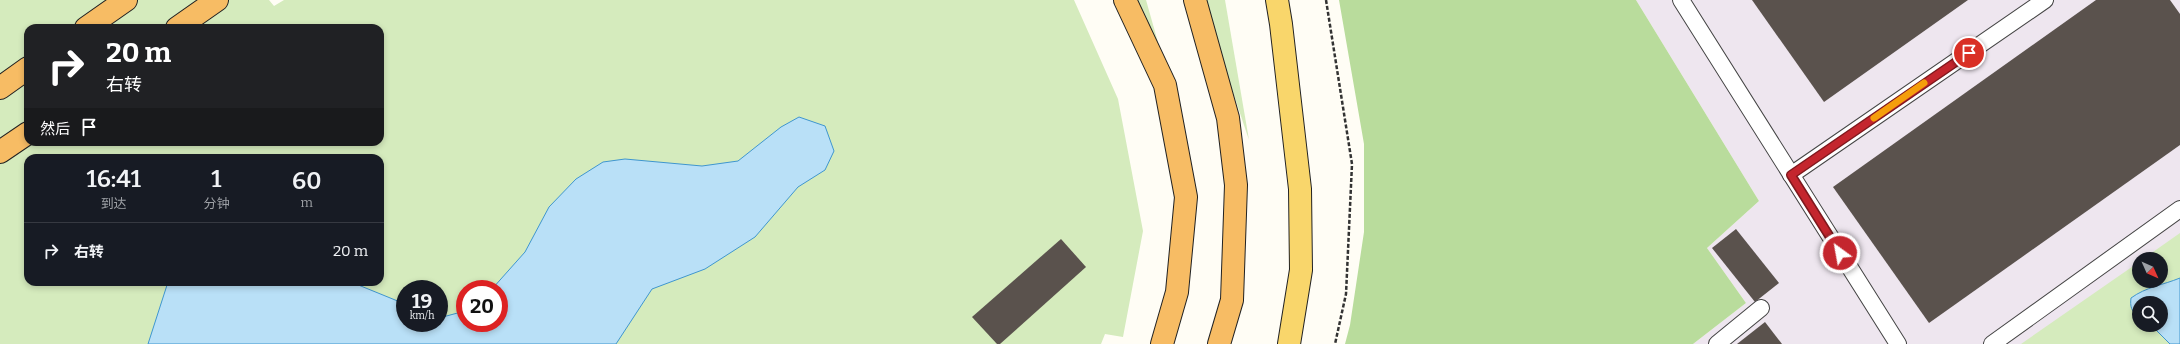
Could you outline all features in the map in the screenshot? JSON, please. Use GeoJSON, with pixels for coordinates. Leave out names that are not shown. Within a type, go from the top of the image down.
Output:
{"type":"FeatureCollection","features":[{"type":"Feature","properties":{"kind":"highway"},"geometry":{"type":"LineString","coordinates":[[92,24],[126,0]]}},
{"type":"Feature","properties":{"kind":"highway"},"geometry":{"type":"LineString","coordinates":[[183,24],[217,0]]}},
{"type":"Feature","properties":{"kind":"highway"},"geometry":{"type":"LineString","coordinates":[[1125,0],[1165,85],[1186,197],[1177,292],[1162,344]]}},
{"type":"Feature","properties":{"kind":"highway"},"geometry":{"type":"LineString","coordinates":[[1195,0],[1228,118],[1236,185],[1232,300],[1219,344]]}},
{"type":"Feature","properties":{"kind":"highway"},"geometry":{"type":"LineString","coordinates":[[0,88],[24,71]]}},
{"type":"Feature","properties":{"kind":"highway"},"geometry":{"type":"LineString","coordinates":[[0,152],[24,136]]}},
{"type":"Feature","properties":{"kind":"main road"},"geometry":{"type":"LineString","coordinates":[[1277,0],[1282,24],[1300,188],[1301,270],[1289,344]]}},
{"type":"Feature","properties":{"kind":"lane"},"geometry":{"type":"LineString","coordinates":[[1681,0],[1898,344]]}},
{"type":"Feature","properties":{"kind":"lane"},"geometry":{"type":"LineString","coordinates":[[1791,175],[2045,0]]}},
{"type":"Feature","properties":{"kind":"lane"},"geometry":{"type":"LineString","coordinates":[[1992,344],[2180,209]]}},
{"type":"Feature","properties":{"kind":"lane"},"geometry":{"type":"LineString","coordinates":[[1716,344],[1761,308]]}},
{"type":"Feature","properties":{"kind":"path"},"geometry":{"type":"LineString","coordinates":[[1326,0],[1352,164],[1346,294],[1335,344]]}},
{"type":"Feature","properties":{"kind":"shaded area"},"geometry":{"type":"Polygon","coordinates":[[[1636,0],[2180,0],[2180,344],[1693,344],[1746,303],[1707,248],[1759,201],[1636,0]]]}},
{"type":"Feature","properties":{"kind":"green space"},"geometry":{"type":"Polygon","coordinates":[[[0,0],[269,0],[274,6],[284,0],[1074,0],[1118,99],[1143,231],[1123,337],[1105,334],[1101,344],[0,344],[0,0]]]}},
{"type":"Feature","properties":{"kind":"green space"},"geometry":{"type":"Polygon","coordinates":[[[1123,0],[1146,0],[1165,67],[1123,0]]]}},
{"type":"Feature","properties":{"kind":"green space"},"geometry":{"type":"Polygon","coordinates":[[[1202,0],[1225,0],[1249,140],[1202,0]]]}},
{"type":"Feature","properties":{"kind":"green space"},"geometry":{"type":"Polygon","coordinates":[[[1339,0],[1636,0],[1759,201],[1707,248],[1746,303],[1693,344],[1345,344],[1350,325],[1364,232],[1364,144],[1339,0]]]}},
{"type":"Feature","properties":{"kind":"green space"},"geometry":{"type":"Polygon","coordinates":[[[2180,233],[2180,344],[2021,344],[2132,267],[2132,288],[2168,288],[2168,252],[2153,252],[2180,233]]]}},
{"type":"Feature","properties":{"kind":"water"},"geometry":{"type":"Polygon","coordinates":[[[799,117],[825,126],[834,151],[825,170],[798,187],[755,237],[705,269],[652,289],[616,344],[148,344],[167,286],[361,286],[396,300],[396,332],[448,332],[448,316],[456,313],[456,332],[508,332],[508,280],[500,280],[525,252],[549,207],[576,179],[603,162],[625,159],[702,166],[738,161],[781,127],[799,117]]]}},
{"type":"Feature","properties":{"kind":"water"},"geometry":{"type":"Polygon","coordinates":[[[2180,278],[2180,344],[2170,344],[2158,332],[2168,332],[2168,296],[2134,296],[2152,288],[2168,288],[2168,282],[2180,278]]]}},
{"type":"Feature","properties":{"kind":"building"},"geometry":{"type":"Polygon","coordinates":[[[1752,0],[1968,0],[1824,102],[1752,0]]]}},
{"type":"Feature","properties":{"kind":"building"},"geometry":{"type":"Polygon","coordinates":[[[2096,0],[2170,0],[2180,14],[2180,145],[1929,323],[1833,187],[2096,0]]]}},
{"type":"Feature","properties":{"kind":"building"},"geometry":{"type":"Polygon","coordinates":[[[1736,229],[1779,283],[1755,302],[1712,248],[1736,229]]]}},
{"type":"Feature","properties":{"kind":"building"},"geometry":{"type":"Polygon","coordinates":[[[1061,239],[1086,267],[1000,344],[997,344],[972,317],[1061,239]]]}},
{"type":"Feature","properties":{"kind":"building"},"geometry":{"type":"Polygon","coordinates":[[[1765,322],[1782,344],[1737,344],[1765,322]]]}},
{"type":"Feature","properties":{"kind":"slow traffic"},"geometry":{"type":"LineString","coordinates":[[1874,118],[1924,83]]}},
{"type":"Feature","properties":{"kind":"route"},"geometry":{"type":"LineString","coordinates":[[1840,253],[1791,175],[1969,53]]}}]}
